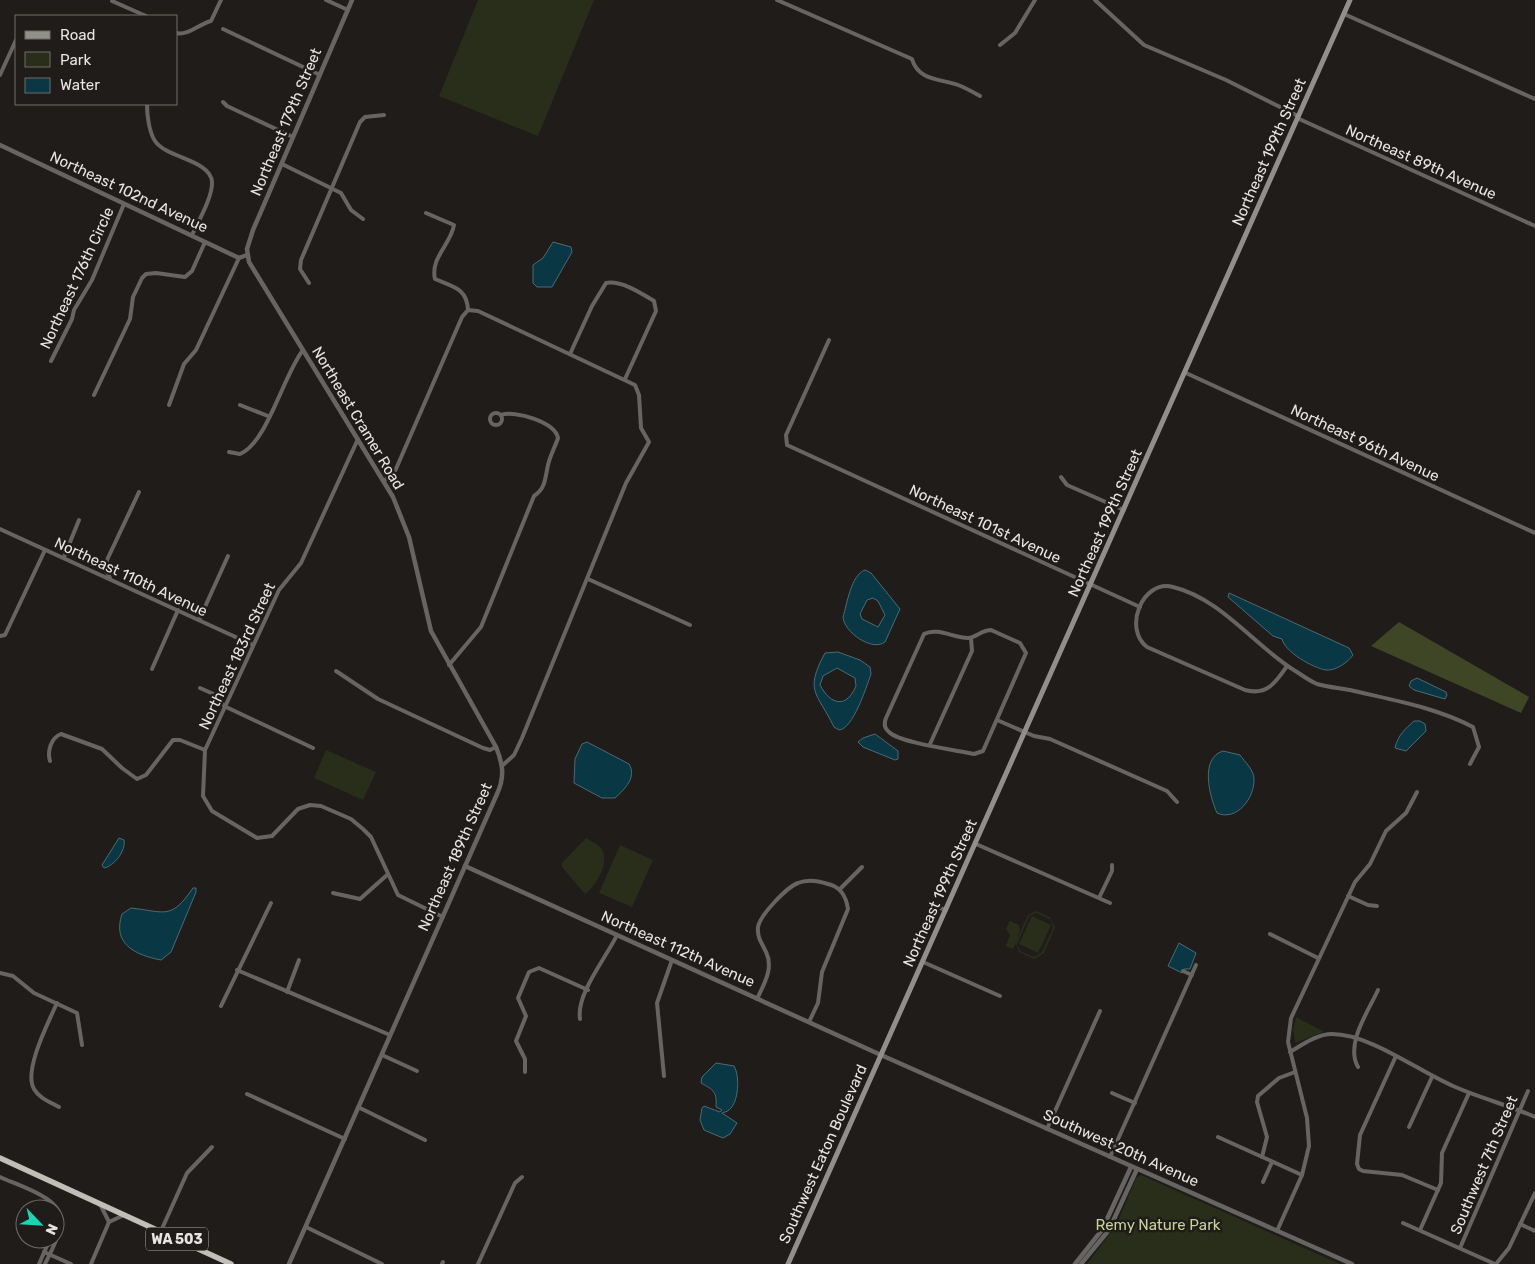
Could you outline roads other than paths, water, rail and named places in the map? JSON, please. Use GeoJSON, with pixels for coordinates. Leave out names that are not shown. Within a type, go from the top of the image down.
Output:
{"type":"FeatureCollection","features":[{"type":"Feature","properties":{"kind":"highway","name":"WA 503"},"geometry":{"type":"LineString","coordinates":[[0,1158],[231,1264]]}},
{"type":"Feature","properties":{"kind":"main road","name":"Northeast 199th Street"},"geometry":{"type":"LineString","coordinates":[[881,1055],[1186,373],[1350,0]]}},
{"type":"Feature","properties":{"kind":"main road","name":"Southwest Eaton Boulevard"},"geometry":{"type":"LineString","coordinates":[[788,1264],[881,1055]]}},
{"type":"Feature","properties":{"kind":"street"},"geometry":{"type":"LineString","coordinates":[[178,33],[188,32],[202,23],[211,21],[221,0]]}},
{"type":"Feature","properties":{"kind":"street"},"geometry":{"type":"LineString","coordinates":[[326,0],[348,10]]}},
{"type":"Feature","properties":{"kind":"street","name":"Northeast 179th Street"},"geometry":{"type":"LineString","coordinates":[[247,255],[253,230],[352,0]]}},
{"type":"Feature","properties":{"kind":"street"},"geometry":{"type":"LineString","coordinates":[[777,0],[912,60],[915,66],[925,75],[958,85],[980,96]]}},
{"type":"Feature","properties":{"kind":"street"},"geometry":{"type":"LineString","coordinates":[[1000,45],[1015,33],[1035,0]]}},
{"type":"Feature","properties":{"kind":"street","name":"Northeast 89th Avenue"},"geometry":{"type":"LineString","coordinates":[[1095,0],[1144,45],[1226,80],[1298,117],[1535,226]]}},
{"type":"Feature","properties":{"kind":"street"},"geometry":{"type":"LineString","coordinates":[[112,2],[144,15]]}},
{"type":"Feature","properties":{"kind":"street"},"geometry":{"type":"LineString","coordinates":[[1344,14],[1535,99]]}},
{"type":"Feature","properties":{"kind":"street"},"geometry":{"type":"LineString","coordinates":[[223,29],[320,75]]}},
{"type":"Feature","properties":{"kind":"street"},"geometry":{"type":"LineString","coordinates":[[0,75],[15,42]]}},
{"type":"Feature","properties":{"kind":"street"},"geometry":{"type":"LineString","coordinates":[[223,102],[227,106],[293,137]]}},
{"type":"Feature","properties":{"kind":"street"},"geometry":{"type":"LineString","coordinates":[[147,105],[151,134],[158,146],[206,169],[212,180],[211,189],[192,236]]}},
{"type":"Feature","properties":{"kind":"street"},"geometry":{"type":"LineString","coordinates":[[309,283],[302,272],[300,264],[362,119],[366,116],[384,115]]}},
{"type":"Feature","properties":{"kind":"street","name":"Northeast 102nd Avenue"},"geometry":{"type":"LineString","coordinates":[[0,145],[239,258]]}},
{"type":"Feature","properties":{"kind":"street"},"geometry":{"type":"LineString","coordinates":[[282,164],[341,193],[351,210],[363,219]]}},
{"type":"Feature","properties":{"kind":"street","name":"Northeast 176th Circle"},"geometry":{"type":"LineString","coordinates":[[51,361],[72,319],[74,310],[92,280],[124,204]]}},
{"type":"Feature","properties":{"kind":"street"},"geometry":{"type":"LineString","coordinates":[[384,481],[395,471],[462,317],[468,310],[467,302],[462,292],[435,279],[434,274],[444,247],[450,241],[454,225],[426,213]]}},
{"type":"Feature","properties":{"kind":"street"},"geometry":{"type":"LineString","coordinates":[[94,395],[130,319],[133,297],[142,278],[146,274],[156,273],[185,277],[192,271],[205,242]]}},
{"type":"Feature","properties":{"kind":"street"},"geometry":{"type":"LineString","coordinates":[[170,405],[184,364],[196,350],[239,258],[247,255]]}},
{"type":"Feature","properties":{"kind":"street","name":"Northeast Cramer Road"},"geometry":{"type":"LineString","coordinates":[[247,255],[251,268],[384,481],[409,537],[431,631],[496,747],[503,765]]}},
{"type":"Feature","properties":{"kind":"street"},"geometry":{"type":"LineString","coordinates":[[468,310],[478,312],[570,354],[627,380],[656,311],[654,301],[645,295],[611,282],[606,283],[598,292],[570,354]]}},
{"type":"Feature","properties":{"kind":"street","name":"Northeast 101st Avenue"},"geometry":{"type":"LineString","coordinates":[[829,340],[786,435],[787,445],[1140,607]]}},
{"type":"Feature","properties":{"kind":"street"},"geometry":{"type":"LineString","coordinates":[[229,452],[240,454],[251,448],[261,435],[268,416],[302,350]]}},
{"type":"Feature","properties":{"kind":"street","name":"Northeast 96th Avenue"},"geometry":{"type":"LineString","coordinates":[[1186,373],[1535,533]]}},
{"type":"Feature","properties":{"kind":"street","name":"Northeast 189th Street"},"geometry":{"type":"LineString","coordinates":[[289,1264],[500,787],[503,765],[514,755],[522,738],[626,483],[648,444],[648,439],[640,422],[640,395],[635,385],[627,380]]}},
{"type":"Feature","properties":{"kind":"street"},"geometry":{"type":"LineString","coordinates":[[240,405],[268,416]]}},
{"type":"Feature","properties":{"kind":"street"},"geometry":{"type":"LineString","coordinates":[[449,665],[481,627],[534,496],[538,493],[548,476],[548,462],[558,438],[553,429],[533,418],[518,414],[501,415]]}},
{"type":"Feature","properties":{"kind":"street","name":"Northeast 183rd Street"},"geometry":{"type":"LineString","coordinates":[[205,750],[279,590],[301,563],[358,439]]}},
{"type":"Feature","properties":{"kind":"street"},"geometry":{"type":"LineString","coordinates":[[1060,477],[1067,484],[1124,510]]}},
{"type":"Feature","properties":{"kind":"street"},"geometry":{"type":"LineString","coordinates":[[110,578],[106,571],[107,560],[139,492]]}},
{"type":"Feature","properties":{"kind":"street"},"geometry":{"type":"LineString","coordinates":[[64,557],[79,520]]}},
{"type":"Feature","properties":{"kind":"street","name":"Northeast 110th Avenue"},"geometry":{"type":"LineString","coordinates":[[0,529],[253,645]]}},
{"type":"Feature","properties":{"kind":"street"},"geometry":{"type":"LineString","coordinates":[[0,636],[5,635],[46,550]]}},
{"type":"Feature","properties":{"kind":"street"},"geometry":{"type":"LineString","coordinates":[[199,620],[228,556]]}},
{"type":"Feature","properties":{"kind":"street"},"geometry":{"type":"LineString","coordinates":[[588,579],[690,625]]}},
{"type":"Feature","properties":{"kind":"street"},"geometry":{"type":"LineString","coordinates":[[1287,666],[1269,688],[1258,692],[1245,690],[1143,644],[1137,635],[1135,626],[1140,607],[1145,598],[1156,588],[1167,586],[1186,592],[1208,604],[1287,666],[1316,684],[1450,715],[1473,727],[1479,747],[1470,764]]}},
{"type":"Feature","properties":{"kind":"street"},"geometry":{"type":"LineString","coordinates":[[152,669],[178,610]]}},
{"type":"Feature","properties":{"kind":"street"},"geometry":{"type":"LineString","coordinates":[[991,630],[1020,643],[1026,652],[981,752],[974,754],[894,736],[886,728],[886,718],[924,634],[934,631],[971,638],[983,631],[991,630]]}},
{"type":"Feature","properties":{"kind":"street"},"geometry":{"type":"LineString","coordinates":[[930,744],[972,651],[971,638]]}},
{"type":"Feature","properties":{"kind":"street"},"geometry":{"type":"LineString","coordinates":[[336,671],[378,699],[483,748],[490,750],[496,747]]}},
{"type":"Feature","properties":{"kind":"street"},"geometry":{"type":"LineString","coordinates":[[200,688],[218,696],[224,706],[313,748]]}},
{"type":"Feature","properties":{"kind":"street"},"geometry":{"type":"LineString","coordinates":[[997,720],[1025,732],[1050,739],[1167,791],[1177,802]]}},
{"type":"Feature","properties":{"kind":"street"},"geometry":{"type":"LineString","coordinates":[[50,761],[50,748],[55,737],[59,734],[66,734],[102,749],[137,779],[146,775],[173,740],[180,740],[205,750],[203,796],[212,811],[250,836],[263,838],[279,831],[300,808],[312,804],[351,819],[363,828],[374,843],[387,875],[398,895],[442,917]]}},
{"type":"Feature","properties":{"kind":"street"},"geometry":{"type":"LineString","coordinates":[[1277,1231],[1302,1175],[1308,1155],[1309,1130],[1290,1052],[1288,1034],[1291,1018],[1357,878],[1370,864],[1384,834],[1406,813],[1417,792]]}},
{"type":"Feature","properties":{"kind":"street"},"geometry":{"type":"LineString","coordinates":[[976,844],[1110,903]]}},
{"type":"Feature","properties":{"kind":"street"},"geometry":{"type":"LineString","coordinates":[[1099,898],[1112,870],[1112,865]]}},
{"type":"Feature","properties":{"kind":"street","name":"Northeast 112th Avenue"},"geometry":{"type":"LineString","coordinates":[[465,866],[881,1055]]}},
{"type":"Feature","properties":{"kind":"street"},"geometry":{"type":"LineString","coordinates":[[840,889],[862,866]]}},
{"type":"Feature","properties":{"kind":"street"},"geometry":{"type":"LineString","coordinates":[[333,893],[360,899],[387,875]]}},
{"type":"Feature","properties":{"kind":"street"},"geometry":{"type":"LineString","coordinates":[[757,999],[769,970],[766,952],[759,939],[760,919],[791,887],[798,883],[814,881],[833,885],[840,889],[844,895],[848,909],[822,972],[818,1003],[809,1022]]}},
{"type":"Feature","properties":{"kind":"street"},"geometry":{"type":"LineString","coordinates":[[1348,896],[1368,905],[1377,906]]}},
{"type":"Feature","properties":{"kind":"street"},"geometry":{"type":"LineString","coordinates":[[221,1006],[237,970],[248,954],[271,903]]}},
{"type":"Feature","properties":{"kind":"street"},"geometry":{"type":"LineString","coordinates":[[929,904],[946,910]]}},
{"type":"Feature","properties":{"kind":"street"},"geometry":{"type":"LineString","coordinates":[[1270,934],[1318,958]]}},
{"type":"Feature","properties":{"kind":"street"},"geometry":{"type":"LineString","coordinates":[[580,1019],[579,1009],[617,935]]}},
{"type":"Feature","properties":{"kind":"street"},"geometry":{"type":"LineString","coordinates":[[287,992],[299,960]]}},
{"type":"Feature","properties":{"kind":"street"},"geometry":{"type":"LineString","coordinates":[[664,1076],[657,1003],[672,960]]}},
{"type":"Feature","properties":{"kind":"street"},"geometry":{"type":"LineString","coordinates":[[923,962],[1000,996]]}},
{"type":"Feature","properties":{"kind":"street"},"geometry":{"type":"LineString","coordinates":[[1110,1157],[1196,966]]}},
{"type":"Feature","properties":{"kind":"street"},"geometry":{"type":"LineString","coordinates":[[526,1072],[525,1059],[516,1043],[526,1016],[518,998],[527,974],[534,969],[541,969],[588,990]]}},
{"type":"Feature","properties":{"kind":"street"},"geometry":{"type":"LineString","coordinates":[[237,970],[390,1035]]}},
{"type":"Feature","properties":{"kind":"street"},"geometry":{"type":"LineString","coordinates":[[1183,970],[1192,975]]}},
{"type":"Feature","properties":{"kind":"street"},"geometry":{"type":"LineString","coordinates":[[0,973],[13,976],[34,993],[77,1013],[82,1045]]}},
{"type":"Feature","properties":{"kind":"street"},"geometry":{"type":"LineString","coordinates":[[1358,1067],[1353,1053],[1356,1038],[1378,990]]}},
{"type":"Feature","properties":{"kind":"street"},"geometry":{"type":"LineString","coordinates":[[57,1003],[34,1062],[31,1082],[38,1095],[59,1107]]}},
{"type":"Feature","properties":{"kind":"street"},"geometry":{"type":"LineString","coordinates":[[1047,1129],[1100,1012]]}},
{"type":"Feature","properties":{"kind":"street"},"geometry":{"type":"LineString","coordinates":[[1290,1052],[1323,1035],[1332,1034],[1356,1038],[1396,1056],[1432,1077],[1469,1093],[1535,1117]]}},
{"type":"Feature","properties":{"kind":"street"},"geometry":{"type":"LineString","coordinates":[[382,1055],[418,1071]]}},
{"type":"Feature","properties":{"kind":"street","name":"Southwest 20th Avenue"},"geometry":{"type":"LineString","coordinates":[[881,1055],[1352,1264]]}},
{"type":"Feature","properties":{"kind":"street"},"geometry":{"type":"LineString","coordinates":[[1396,1056],[1360,1135],[1359,1169],[1402,1175],[1438,1190]]}},
{"type":"Feature","properties":{"kind":"street"},"geometry":{"type":"LineString","coordinates":[[1262,1157],[1267,1136],[1258,1098],[1279,1078],[1295,1072]]}},
{"type":"Feature","properties":{"kind":"street"},"geometry":{"type":"LineString","coordinates":[[1409,1127],[1432,1077]]}},
{"type":"Feature","properties":{"kind":"street","name":"Southwest 7th Street"},"geometry":{"type":"LineString","coordinates":[[1460,1248],[1528,1090]]}},
{"type":"Feature","properties":{"kind":"street"},"geometry":{"type":"LineString","coordinates":[[1112,1093],[1135,1103]]}},
{"type":"Feature","properties":{"kind":"street"},"geometry":{"type":"LineString","coordinates":[[1420,1230],[1441,1183],[1440,1163],[1442,1153],[1469,1093]]}},
{"type":"Feature","properties":{"kind":"street"},"geometry":{"type":"LineString","coordinates":[[247,1094],[345,1139]]}},
{"type":"Feature","properties":{"kind":"street"},"geometry":{"type":"LineString","coordinates":[[358,1107],[425,1140]]}},
{"type":"Feature","properties":{"kind":"street"},"geometry":{"type":"LineString","coordinates":[[1218,1137],[1302,1175]]}},
{"type":"Feature","properties":{"kind":"street"},"geometry":{"type":"LineString","coordinates":[[161,1232],[188,1172],[212,1147]]}},
{"type":"Feature","properties":{"kind":"street"},"geometry":{"type":"LineString","coordinates":[[1263,1182],[1272,1162]]}},
{"type":"Feature","properties":{"kind":"street"},"geometry":{"type":"LineString","coordinates":[[1081,1264],[1102,1230],[1134,1168]]}},
{"type":"Feature","properties":{"kind":"street"},"geometry":{"type":"LineString","coordinates":[[478,1264],[515,1183],[522,1177]]}},
{"type":"Feature","properties":{"kind":"street"},"geometry":{"type":"LineString","coordinates":[[0,1178],[52,1202],[61,1216],[61,1226],[45,1264]]}},
{"type":"Feature","properties":{"kind":"street"},"geometry":{"type":"LineString","coordinates":[[1403,1223],[1496,1264],[1506,1253],[1535,1193]]}},
{"type":"Feature","properties":{"kind":"street"},"geometry":{"type":"LineString","coordinates":[[100,1204],[109,1222]]}},
{"type":"Feature","properties":{"kind":"street"},"geometry":{"type":"LineString","coordinates":[[91,1264],[109,1222],[124,1215]]}},
{"type":"Feature","properties":{"kind":"street"},"geometry":{"type":"LineString","coordinates":[[1520,1224],[1535,1231]]}},
{"type":"Feature","properties":{"kind":"street"},"geometry":{"type":"LineString","coordinates":[[306,1226],[382,1264]]}},
{"type":"Feature","properties":{"kind":"street"},"geometry":{"type":"LineString","coordinates":[[39,1264],[45,1249]]}},
{"type":"Feature","properties":{"kind":"street"},"geometry":{"type":"LineString","coordinates":[[44,1252],[71,1264]]}},
{"type":"Feature","properties":{"kind":"street"},"geometry":{"type":"LineString","coordinates":[[1075,1264],[1085,1256]]}},
{"type":"Feature","properties":{"kind":"water"},"geometry":{"type":"Polygon","coordinates":[[[553,242],[571,247],[572,252],[552,287],[537,287],[533,283],[533,265],[543,258],[553,242]]]}},
{"type":"Feature","properties":{"kind":"water"},"geometry":{"type":"Polygon","coordinates":[[[865,570],[871,573],[900,609],[885,642],[880,644],[866,642],[853,634],[848,629],[843,617],[850,590],[860,573],[865,570]],[[873,598],[867,600],[860,614],[862,619],[878,627],[885,615],[878,601],[873,598]]]}},
{"type":"Feature","properties":{"kind":"water"},"geometry":{"type":"Polygon","coordinates":[[[1229,593],[1349,648],[1353,655],[1341,666],[1330,670],[1320,669],[1307,663],[1288,649],[1282,639],[1273,636],[1228,597],[1229,593]]]}},
{"type":"Feature","properties":{"kind":"water"},"geometry":{"type":"Polygon","coordinates":[[[838,652],[860,660],[870,667],[871,674],[854,716],[844,728],[839,730],[834,727],[815,692],[815,676],[825,653],[838,652]],[[837,668],[823,676],[820,685],[829,697],[839,702],[844,701],[856,686],[855,678],[837,668]]]}},
{"type":"Feature","properties":{"kind":"water"},"geometry":{"type":"Polygon","coordinates":[[[1417,678],[1446,692],[1445,699],[1414,690],[1409,686],[1411,681],[1417,678]]]}},
{"type":"Feature","properties":{"kind":"water"},"geometry":{"type":"Polygon","coordinates":[[[1414,721],[1420,721],[1425,724],[1426,731],[1406,751],[1395,748],[1400,736],[1414,721]]]}},
{"type":"Feature","properties":{"kind":"water"},"geometry":{"type":"Polygon","coordinates":[[[875,734],[898,751],[898,759],[895,760],[863,747],[858,742],[875,734]]]}},
{"type":"Feature","properties":{"kind":"water"},"geometry":{"type":"Polygon","coordinates":[[[587,742],[629,764],[632,774],[631,778],[626,787],[615,798],[602,798],[574,783],[575,759],[582,744],[587,742]]]}},
{"type":"Feature","properties":{"kind":"water"},"geometry":{"type":"Polygon","coordinates":[[[1223,751],[1240,755],[1254,776],[1254,786],[1248,800],[1238,811],[1224,815],[1217,813],[1211,797],[1208,778],[1211,761],[1223,751]]]}},
{"type":"Feature","properties":{"kind":"water"},"geometry":{"type":"Polygon","coordinates":[[[119,838],[124,840],[124,844],[119,857],[108,867],[104,868],[102,865],[119,838]]]}},
{"type":"Feature","properties":{"kind":"water"},"geometry":{"type":"Polygon","coordinates":[[[193,888],[196,888],[196,892],[171,952],[161,960],[135,951],[123,940],[120,933],[122,914],[131,908],[167,912],[179,905],[193,888]]]}},
{"type":"Feature","properties":{"kind":"water"},"geometry":{"type":"Polygon","coordinates":[[[1179,943],[1196,953],[1190,969],[1184,969],[1182,973],[1168,966],[1179,943]]]}},
{"type":"Feature","properties":{"kind":"water"},"geometry":{"type":"Polygon","coordinates":[[[716,1063],[734,1066],[737,1076],[738,1089],[735,1101],[729,1110],[722,1113],[737,1123],[730,1134],[723,1138],[704,1130],[700,1120],[704,1106],[720,1112],[722,1110],[716,1107],[714,1092],[701,1083],[702,1077],[716,1063]]]}},
{"type":"Feature","properties":{"kind":"park label","name":"Remy Nature Park"},"geometry":{"type":"Point","coordinates":[1158,1225]}}]}
